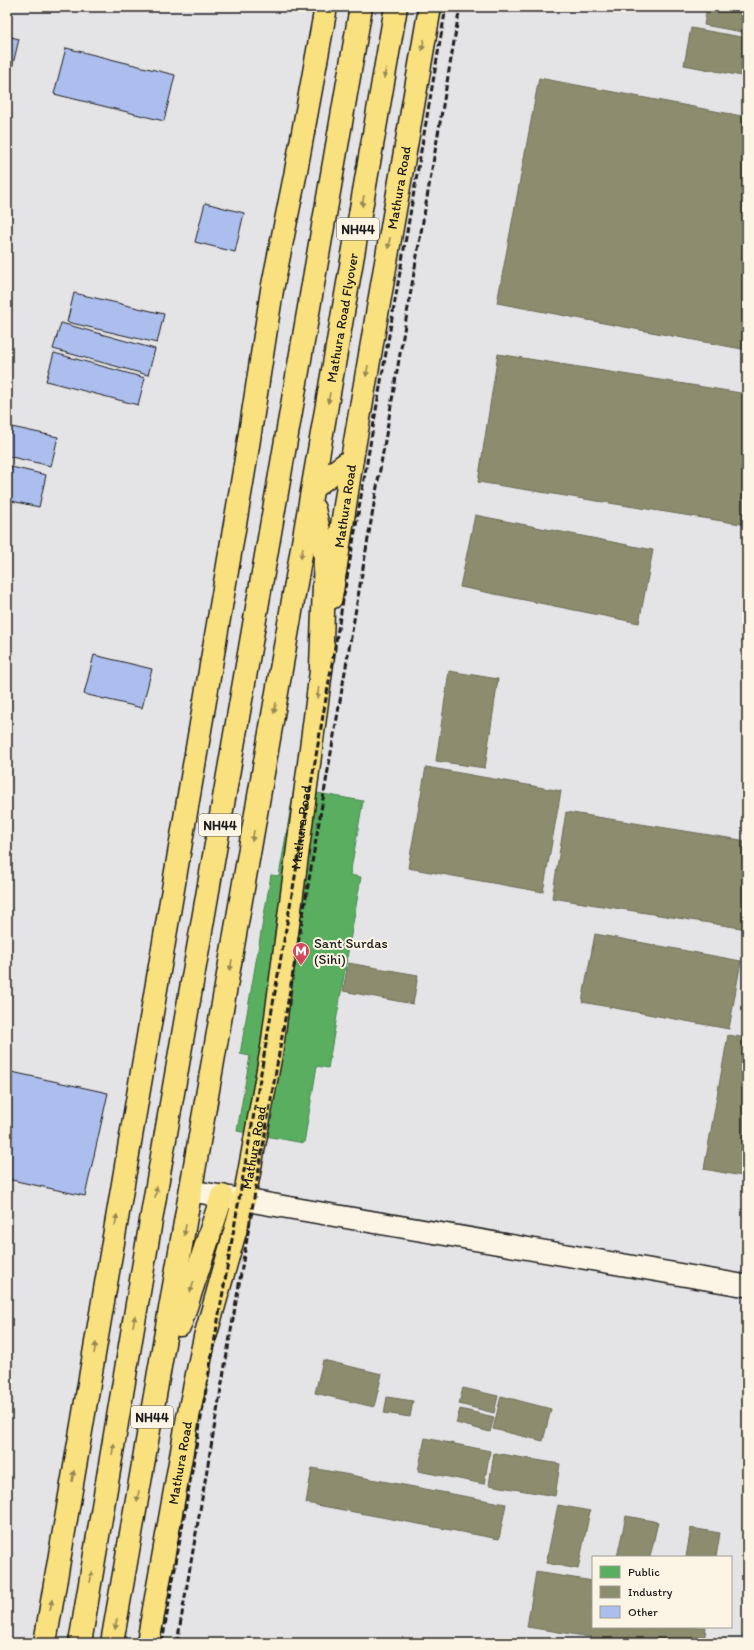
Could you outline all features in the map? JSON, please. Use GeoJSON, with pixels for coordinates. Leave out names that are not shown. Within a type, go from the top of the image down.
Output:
{"type":"FeatureCollection","features":[{"type":"Feature","properties":{"kind":"main road"},"geometry":{"type":"LineString","coordinates":[[45,1643],[244,473],[272,290],[296,176],[326,7]]}},
{"type":"Feature","properties":{"kind":"main road","name":"NH44"},"geometry":{"type":"LineString","coordinates":[[80,1643],[157,1185],[361,7]]}},
{"type":"Feature","properties":{"kind":"main road","name":"Mathura Road Flyover"},"geometry":{"type":"LineString","coordinates":[[313,493],[396,7]]}},
{"type":"Feature","properties":{"kind":"main road","name":"Mathura Road"},"geometry":{"type":"LineString","coordinates":[[148,1643],[188,1417],[204,1337],[244,1200],[272,1048],[321,667],[352,459],[430,7]]}},
{"type":"Feature","properties":{"kind":"main road"},"geometry":{"type":"LineString","coordinates":[[321,667],[325,557],[313,493],[352,459]]}},
{"type":"Feature","properties":{"kind":"main road","name":"NH44"},"geometry":{"type":"LineString","coordinates":[[112,1643],[313,493]]}},
{"type":"Feature","properties":{"kind":"main road"},"geometry":{"type":"LineString","coordinates":[[155,1401],[222,1196]]}},
{"type":"Feature","properties":{"kind":"street"},"geometry":{"type":"LineString","coordinates":[[192,1191],[747,1286]]}},
{"type":"Feature","properties":{"kind":"building: Public","name":"Sant Surdas (Sihi)"},"geometry":{"type":"Polygon","coordinates":[[[294,789],[363,801],[350,875],[361,877],[328,1068],[317,1066],[304,1143],[237,1131],[250,1056],[240,1054],[271,875],[279,876],[294,789]]]}},
{"type":"Feature","properties":{"kind":"building: Industry"},"geometry":{"type":"Polygon","coordinates":[[[707,7],[747,7],[747,33],[704,25],[707,7]]]}},
{"type":"Feature","properties":{"kind":"building: Industry"},"geometry":{"type":"Polygon","coordinates":[[[691,28],[747,38],[747,77],[684,65],[691,28]]]}},
{"type":"Feature","properties":{"kind":"building: Industry"},"geometry":{"type":"Polygon","coordinates":[[[539,78],[747,117],[747,350],[497,303],[539,78]]]}},
{"type":"Feature","properties":{"kind":"building: Industry"},"geometry":{"type":"Polygon","coordinates":[[[498,354],[747,394],[747,525],[478,482],[498,354]]]}},
{"type":"Feature","properties":{"kind":"building: Industry"},"geometry":{"type":"Polygon","coordinates":[[[475,515],[653,550],[639,623],[460,587],[475,515]]]}},
{"type":"Feature","properties":{"kind":"building: Industry"},"geometry":{"type":"Polygon","coordinates":[[[449,671],[498,679],[485,768],[436,761],[449,671]]]}},
{"type":"Feature","properties":{"kind":"building: Industry"},"geometry":{"type":"Polygon","coordinates":[[[426,767],[561,791],[543,892],[408,868],[426,767]]]}},
{"type":"Feature","properties":{"kind":"building: Industry"},"geometry":{"type":"Polygon","coordinates":[[[566,812],[747,841],[747,929],[552,898],[566,812]]]}},
{"type":"Feature","properties":{"kind":"building: Industry"},"geometry":{"type":"Polygon","coordinates":[[[595,934],[741,961],[729,1029],[582,1002],[595,934]]]}},
{"type":"Feature","properties":{"kind":"building: Industry"},"geometry":{"type":"Polygon","coordinates":[[[348,963],[418,975],[413,1004],[343,991],[348,963]]]}},
{"type":"Feature","properties":{"kind":"building: Industry"},"geometry":{"type":"Polygon","coordinates":[[[728,1035],[747,1038],[747,1177],[704,1169],[728,1035]]]}},
{"type":"Feature","properties":{"kind":"building: Industry"},"geometry":{"type":"Polygon","coordinates":[[[323,1360],[382,1374],[374,1407],[315,1393],[323,1360]]]}},
{"type":"Feature","properties":{"kind":"building: Industry"},"geometry":{"type":"Polygon","coordinates":[[[463,1388],[498,1396],[494,1413],[459,1404],[463,1388]]]}},
{"type":"Feature","properties":{"kind":"building: Industry"},"geometry":{"type":"Polygon","coordinates":[[[501,1396],[551,1409],[543,1441],[493,1429],[501,1396]]]}},
{"type":"Feature","properties":{"kind":"building: Industry"},"geometry":{"type":"Polygon","coordinates":[[[387,1397],[413,1401],[410,1417],[384,1413],[387,1397]]]}},
{"type":"Feature","properties":{"kind":"building: Industry"},"geometry":{"type":"Polygon","coordinates":[[[460,1409],[494,1417],[490,1432],[456,1423],[460,1409]]]}},
{"type":"Feature","properties":{"kind":"building: Industry"},"geometry":{"type":"Polygon","coordinates":[[[425,1438],[490,1451],[484,1484],[418,1471],[425,1438]]]}},
{"type":"Feature","properties":{"kind":"building: Industry"},"geometry":{"type":"Polygon","coordinates":[[[494,1453],[560,1464],[555,1496],[489,1485],[494,1453]]]}},
{"type":"Feature","properties":{"kind":"building: Industry"},"geometry":{"type":"Polygon","coordinates":[[[312,1468],[506,1504],[499,1539],[306,1503],[312,1468]]]}},
{"type":"Feature","properties":{"kind":"building: Industry"},"geometry":{"type":"Polygon","coordinates":[[[558,1505],[590,1511],[578,1569],[546,1563],[558,1505]]]}},
{"type":"Feature","properties":{"kind":"building: Industry"},"geometry":{"type":"Polygon","coordinates":[[[626,1516],[658,1522],[650,1556],[617,1556],[626,1516]]]}},
{"type":"Feature","properties":{"kind":"building: Industry"},"geometry":{"type":"Polygon","coordinates":[[[691,1528],[720,1533],[716,1556],[686,1556],[691,1528]]]}},
{"type":"Feature","properties":{"kind":"building: Industry"},"geometry":{"type":"Polygon","coordinates":[[[536,1572],[592,1581],[592,1628],[706,1628],[704,1643],[602,1643],[603,1639],[527,1627],[536,1572]]]}},
{"type":"Feature","properties":{"kind":"building: Other"},"geometry":{"type":"Polygon","coordinates":[[[7,36],[19,39],[9,81],[7,80],[7,36]]]}},
{"type":"Feature","properties":{"kind":"building: Other"},"geometry":{"type":"Polygon","coordinates":[[[66,48],[175,75],[164,121],[54,94],[66,48]]]}},
{"type":"Feature","properties":{"kind":"building: Other"},"geometry":{"type":"Polygon","coordinates":[[[205,203],[244,213],[235,252],[195,242],[205,203]]]}},
{"type":"Feature","properties":{"kind":"building: Other"},"geometry":{"type":"Polygon","coordinates":[[[74,293],[164,314],[157,343],[67,322],[74,293]]]}},
{"type":"Feature","properties":{"kind":"building: Other"},"geometry":{"type":"Polygon","coordinates":[[[61,323],[155,349],[148,375],[53,349],[61,323]]]}},
{"type":"Feature","properties":{"kind":"building: Other"},"geometry":{"type":"Polygon","coordinates":[[[54,353],[145,378],[138,405],[46,381],[54,353]]]}},
{"type":"Feature","properties":{"kind":"building: Other"},"geometry":{"type":"Polygon","coordinates":[[[7,426],[58,437],[51,466],[7,456],[7,426]]]}},
{"type":"Feature","properties":{"kind":"building: Other"},"geometry":{"type":"Polygon","coordinates":[[[7,466],[46,475],[39,507],[7,500],[7,466]]]}},
{"type":"Feature","properties":{"kind":"building: Other"},"geometry":{"type":"Polygon","coordinates":[[[94,655],[152,669],[142,708],[84,694],[94,655]]]}},
{"type":"Feature","properties":{"kind":"building: Other"},"geometry":{"type":"Polygon","coordinates":[[[7,1071],[108,1093],[85,1196],[7,1179],[7,1071]]]}},
{"type":"Feature","properties":{"kind":"railway"},"geometry":{"type":"LineString","coordinates":[[162,1643],[446,7]]}},
{"type":"Feature","properties":{"kind":"railway"},"geometry":{"type":"LineString","coordinates":[[177,1643],[460,7]]}},
{"type":"Feature","properties":{"kind":"place","name":"Sant Surdas (Sihi)"},"geometry":{"type":"Point","coordinates":[301,966]}}]}
